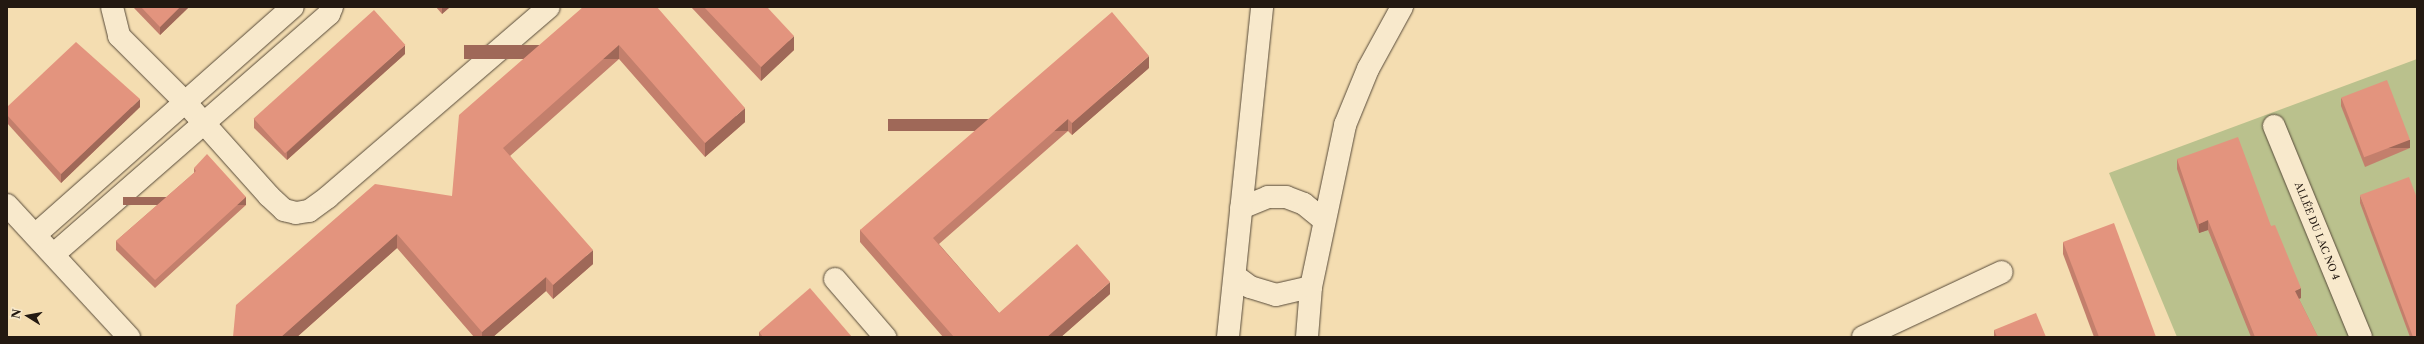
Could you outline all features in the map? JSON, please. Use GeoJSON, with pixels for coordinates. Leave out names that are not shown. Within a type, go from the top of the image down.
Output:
{"type":"FeatureCollection","features":[{"type":"Feature","properties":{"kind":"street"},"geometry":{"type":"LineString","coordinates":[[112,7],[116,32],[185,102],[284,210],[296,213],[310,211],[549,7]]}},
{"type":"Feature","properties":{"kind":"street"},"geometry":{"type":"LineString","coordinates":[[35,235],[293,7]]}},
{"type":"Feature","properties":{"kind":"street"},"geometry":{"type":"LineString","coordinates":[[54,254],[329,14],[332,7]]}},
{"type":"Feature","properties":{"kind":"street"},"geometry":{"type":"LineString","coordinates":[[1228,337],[1262,7]]}},
{"type":"Feature","properties":{"kind":"street"},"geometry":{"type":"LineString","coordinates":[[1307,337],[1311,287],[1345,125],[1365,74],[1402,7]]}},
{"type":"Feature","properties":{"kind":"street","name":"ALLÉE DU LAC NO 4"},"geometry":{"type":"LineString","coordinates":[[2274,126],[2361,337]]}},
{"type":"Feature","properties":{"kind":"street"},"geometry":{"type":"LineString","coordinates":[[1241,208],[1268,197],[1286,197],[1304,204],[1324,220]]}},
{"type":"Feature","properties":{"kind":"street"},"geometry":{"type":"LineString","coordinates":[[7,205],[54,254],[129,337]]}},
{"type":"Feature","properties":{"kind":"street"},"geometry":{"type":"LineString","coordinates":[[1863,337],[2002,272]]}},
{"type":"Feature","properties":{"kind":"street"},"geometry":{"type":"LineString","coordinates":[[1235,276],[1250,287],[1276,295],[1311,287]]}},
{"type":"Feature","properties":{"kind":"street"},"geometry":{"type":"LineString","coordinates":[[835,279],[885,337]]}},
{"type":"Feature","properties":{"kind":"green space"},"geometry":{"type":"Polygon","coordinates":[[[2417,59],[2417,337],[2177,337],[2109,173],[2417,59]]]}},
{"type":"Feature","properties":{"kind":"building"},"geometry":{"type":"Polygon","coordinates":[[[141,7],[180,7],[160,27],[141,7]]]}},
{"type":"Feature","properties":{"kind":"building"},"geometry":{"type":"Polygon","coordinates":[[[583,7],[657,7],[745,108],[705,143],[619,45],[503,148],[593,250],[553,285],[546,277],[482,332],[397,234],[281,337],[233,337],[236,305],[375,184],[452,196],[459,115],[583,7]]]}},
{"type":"Feature","properties":{"kind":"building"},"geometry":{"type":"Polygon","coordinates":[[[704,7],[767,7],[794,36],[761,67],[704,7]]]}},
{"type":"Feature","properties":{"kind":"building"},"geometry":{"type":"Polygon","coordinates":[[[374,10],[405,45],[285,153],[254,118],[374,10]]]}},
{"type":"Feature","properties":{"kind":"building"},"geometry":{"type":"Polygon","coordinates":[[[1112,12],[1149,56],[1072,123],[1068,119],[933,238],[999,313],[1077,244],[1110,282],[1047,337],[954,337],[860,230],[1112,12]]]}},
{"type":"Feature","properties":{"kind":"building"},"geometry":{"type":"Polygon","coordinates":[[[76,42],[140,99],[61,174],[7,115],[7,107],[76,42]]]}},
{"type":"Feature","properties":{"kind":"building"},"geometry":{"type":"Polygon","coordinates":[[[2387,80],[2410,140],[2364,157],[2341,98],[2387,80]]]}},
{"type":"Feature","properties":{"kind":"building"},"geometry":{"type":"Polygon","coordinates":[[[2238,137],[2271,226],[2275,225],[2301,288],[2295,291],[2318,337],[2255,337],[2208,220],[2199,224],[2177,159],[2238,137]]]}},
{"type":"Feature","properties":{"kind":"building"},"geometry":{"type":"Polygon","coordinates":[[[207,154],[246,197],[155,280],[116,241],[196,171],[194,168],[207,154]]]}},
{"type":"Feature","properties":{"kind":"building"},"geometry":{"type":"Polygon","coordinates":[[[2409,177],[2417,198],[2417,337],[2413,337],[2360,195],[2409,177]]]}},
{"type":"Feature","properties":{"kind":"building"},"geometry":{"type":"Polygon","coordinates":[[[2114,223],[2156,337],[2099,337],[2063,242],[2114,223]]]}},
{"type":"Feature","properties":{"kind":"building"},"geometry":{"type":"Polygon","coordinates":[[[810,288],[852,337],[763,337],[759,332],[810,288]]]}},
{"type":"Feature","properties":{"kind":"building"},"geometry":{"type":"Polygon","coordinates":[[[2036,313],[2046,337],[1997,337],[1994,330],[2036,313]]]}}]}
